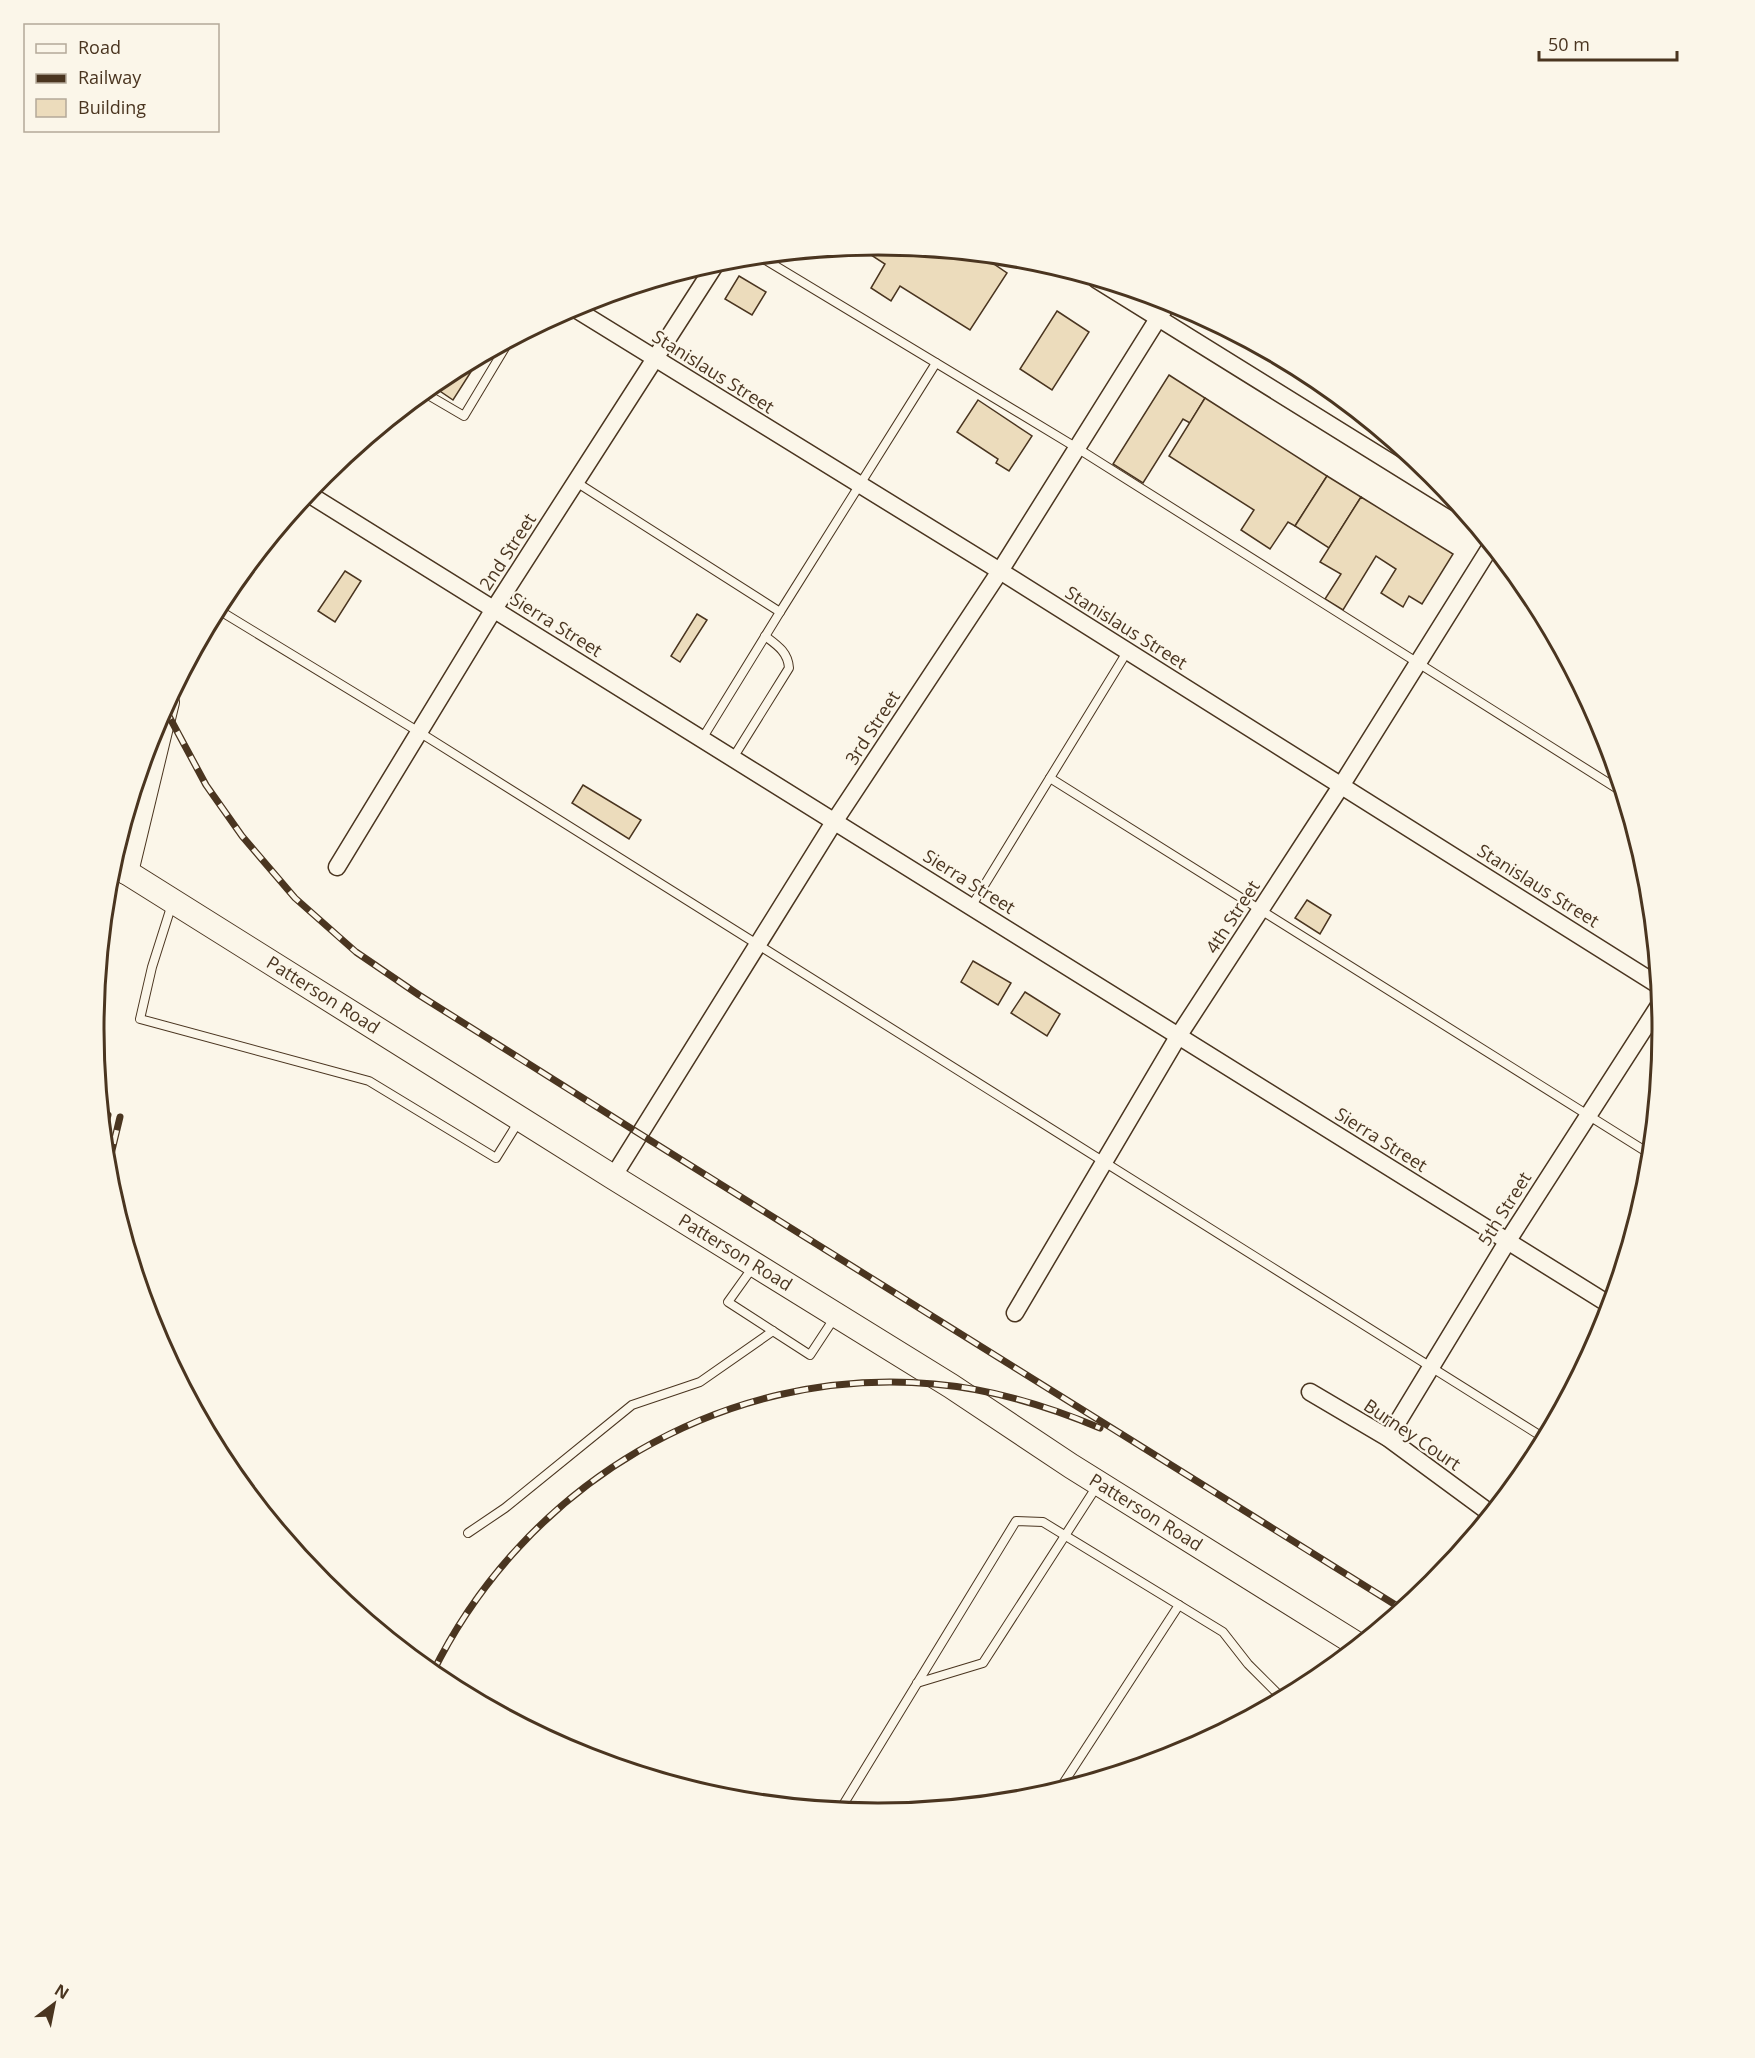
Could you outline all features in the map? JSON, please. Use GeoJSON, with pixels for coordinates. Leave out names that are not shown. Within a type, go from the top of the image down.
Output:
{"type":"FeatureCollection","features":[{"type":"Feature","properties":{"kind":"main road","name":"Patterson Road"},"geometry":{"type":"LineString","coordinates":[[120,868],[837,1315],[1352,1641]]}},
{"type":"Feature","properties":{"kind":"street","name":"2nd Street"},"geometry":{"type":"LineString","coordinates":[[337,867],[494,609],[710,274]]}},
{"type":"Feature","properties":{"kind":"street"},"geometry":{"type":"LineString","coordinates":[[1119,294],[1429,486]]}},
{"type":"Feature","properties":{"kind":"street","name":"3rd Street"},"geometry":{"type":"LineString","coordinates":[[613,1177],[834,822],[1000,571],[1163,310]]}},
{"type":"Feature","properties":{"kind":"street","name":"Stanislaus Street"},"geometry":{"type":"LineString","coordinates":[[582,313],[1000,571],[1650,980]]}},
{"type":"Feature","properties":{"kind":"street","name":"Sierra Street"},"geometry":{"type":"LineString","coordinates":[[315,498],[1602,1300]]}},
{"type":"Feature","properties":{"kind":"street","name":"4th Street"},"geometry":{"type":"LineString","coordinates":[[1016,1313],[1179,1035],[1341,786],[1487,552]]}},
{"type":"Feature","properties":{"kind":"street","name":"5th Street"},"geometry":{"type":"LineString","coordinates":[[1388,1438],[1507,1242],[1652,1017]]}},
{"type":"Feature","properties":{"kind":"street","name":"Burney Court"},"geometry":{"type":"LineString","coordinates":[[1310,1392],[1388,1438],[1484,1509]]}},
{"type":"Feature","properties":{"kind":"lane"},"geometry":{"type":"LineString","coordinates":[[770,263],[1077,448],[1612,785]]}},
{"type":"Feature","properties":{"kind":"lane"},"geometry":{"type":"LineString","coordinates":[[431,397],[464,416],[501,354]]}},
{"type":"Feature","properties":{"kind":"lane"},"geometry":{"type":"LineString","coordinates":[[702,739],[858,484],[936,363]]}},
{"type":"Feature","properties":{"kind":"lane"},"geometry":{"type":"LineString","coordinates":[[576,482],[780,612]]}},
{"type":"Feature","properties":{"kind":"lane"},"geometry":{"type":"LineString","coordinates":[[225,614],[419,732],[1537,1434]]}},
{"type":"Feature","properties":{"kind":"lane"},"geometry":{"type":"LineString","coordinates":[[733,758],[789,668],[789,660],[783,649],[765,636]]}},
{"type":"Feature","properties":{"kind":"lane"},"geometry":{"type":"LineString","coordinates":[[971,907],[1127,652]]}},
{"type":"Feature","properties":{"kind":"lane"},"geometry":{"type":"LineString","coordinates":[[1050,778],[1642,1149]]}},
{"type":"Feature","properties":{"kind":"lane"},"geometry":{"type":"LineString","coordinates":[[173,901],[152,967],[140,1020],[369,1081],[496,1158],[520,1118]]}},
{"type":"Feature","properties":{"kind":"lane"},"geometry":{"type":"LineString","coordinates":[[755,1264],[728,1302],[810,1355],[837,1315]]}},
{"type":"Feature","properties":{"kind":"lane"},"geometry":{"type":"LineString","coordinates":[[468,1533],[505,1508],[632,1405],[700,1382],[773,1331]]}},
{"type":"Feature","properties":{"kind":"lane"},"geometry":{"type":"LineString","coordinates":[[917,1683],[983,1663],[1099,1483]]}},
{"type":"Feature","properties":{"kind":"lane"},"geometry":{"type":"LineString","coordinates":[[845,1802],[1016,1521],[1043,1522],[1223,1632],[1248,1664],[1276,1692]]}},
{"type":"Feature","properties":{"kind":"lane"},"geometry":{"type":"LineString","coordinates":[[1066,1780],[1179,1605]]}},
{"type":"Feature","properties":{"kind":"building"},"geometry":{"type":"Polygon","coordinates":[[[871,255],[979,262],[995,265],[1007,273],[970,330],[900,286],[891,301],[871,288],[885,264],[871,255]]]}},
{"type":"Feature","properties":{"kind":"building"},"geometry":{"type":"Polygon","coordinates":[[[739,276],[766,292],[752,315],[725,299],[739,276]]]}},
{"type":"Feature","properties":{"kind":"building"},"geometry":{"type":"Polygon","coordinates":[[[1057,311],[1089,332],[1052,390],[1020,369],[1057,311]]]}},
{"type":"Feature","properties":{"kind":"building"},"geometry":{"type":"Polygon","coordinates":[[[472,370],[453,400],[439,391],[472,370]]]}},
{"type":"Feature","properties":{"kind":"building"},"geometry":{"type":"Polygon","coordinates":[[[1169,375],[1205,398],[1190,423],[1183,419],[1143,483],[1113,464],[1169,375]]]}},
{"type":"Feature","properties":{"kind":"building"},"geometry":{"type":"Polygon","coordinates":[[[1205,398],[1327,476],[1295,526],[1288,522],[1270,549],[1241,530],[1254,510],[1169,456],[1205,398]]]}},
{"type":"Feature","properties":{"kind":"building"},"geometry":{"type":"Polygon","coordinates":[[[978,400],[1032,436],[1009,471],[996,463],[998,459],[957,432],[978,400]]]}},
{"type":"Feature","properties":{"kind":"building"},"geometry":{"type":"Polygon","coordinates":[[[1327,476],[1361,497],[1329,548],[1295,526],[1327,476]]]}},
{"type":"Feature","properties":{"kind":"building"},"geometry":{"type":"Polygon","coordinates":[[[1361,497],[1453,554],[1422,604],[1409,596],[1403,607],[1381,593],[1396,569],[1376,556],[1343,610],[1325,599],[1341,574],[1320,562],[1361,497]]]}},
{"type":"Feature","properties":{"kind":"building"},"geometry":{"type":"Polygon","coordinates":[[[345,571],[361,581],[335,622],[318,611],[345,571]]]}},
{"type":"Feature","properties":{"kind":"building"},"geometry":{"type":"Polygon","coordinates":[[[697,614],[707,620],[680,662],[671,656],[697,614]]]}},
{"type":"Feature","properties":{"kind":"building"},"geometry":{"type":"Polygon","coordinates":[[[583,785],[641,820],[629,839],[572,803],[583,785]]]}},
{"type":"Feature","properties":{"kind":"building"},"geometry":{"type":"Polygon","coordinates":[[[1307,900],[1331,915],[1320,934],[1295,918],[1307,900]]]}},
{"type":"Feature","properties":{"kind":"building"},"geometry":{"type":"Polygon","coordinates":[[[973,961],[1011,983],[998,1005],[961,982],[973,961]]]}},
{"type":"Feature","properties":{"kind":"building"},"geometry":{"type":"Polygon","coordinates":[[[1025,992],[1060,1014],[1047,1036],[1011,1013],[1025,992]]]}},
{"type":"Feature","properties":{"kind":"railway"},"geometry":{"type":"LineString","coordinates":[[169,717],[206,785],[242,836],[295,898],[356,952],[419,995],[640,1134],[1395,1605]]}},
{"type":"Feature","properties":{"kind":"railway"},"geometry":{"type":"LineString","coordinates":[[113,1147],[120,1117]]}},
{"type":"Feature","properties":{"kind":"railway"},"geometry":{"type":"LineString","coordinates":[[437,1666],[471,1606],[520,1546],[576,1494],[638,1451],[707,1418],[779,1395],[856,1383],[934,1384],[998,1394],[1100,1428]]}}]}
